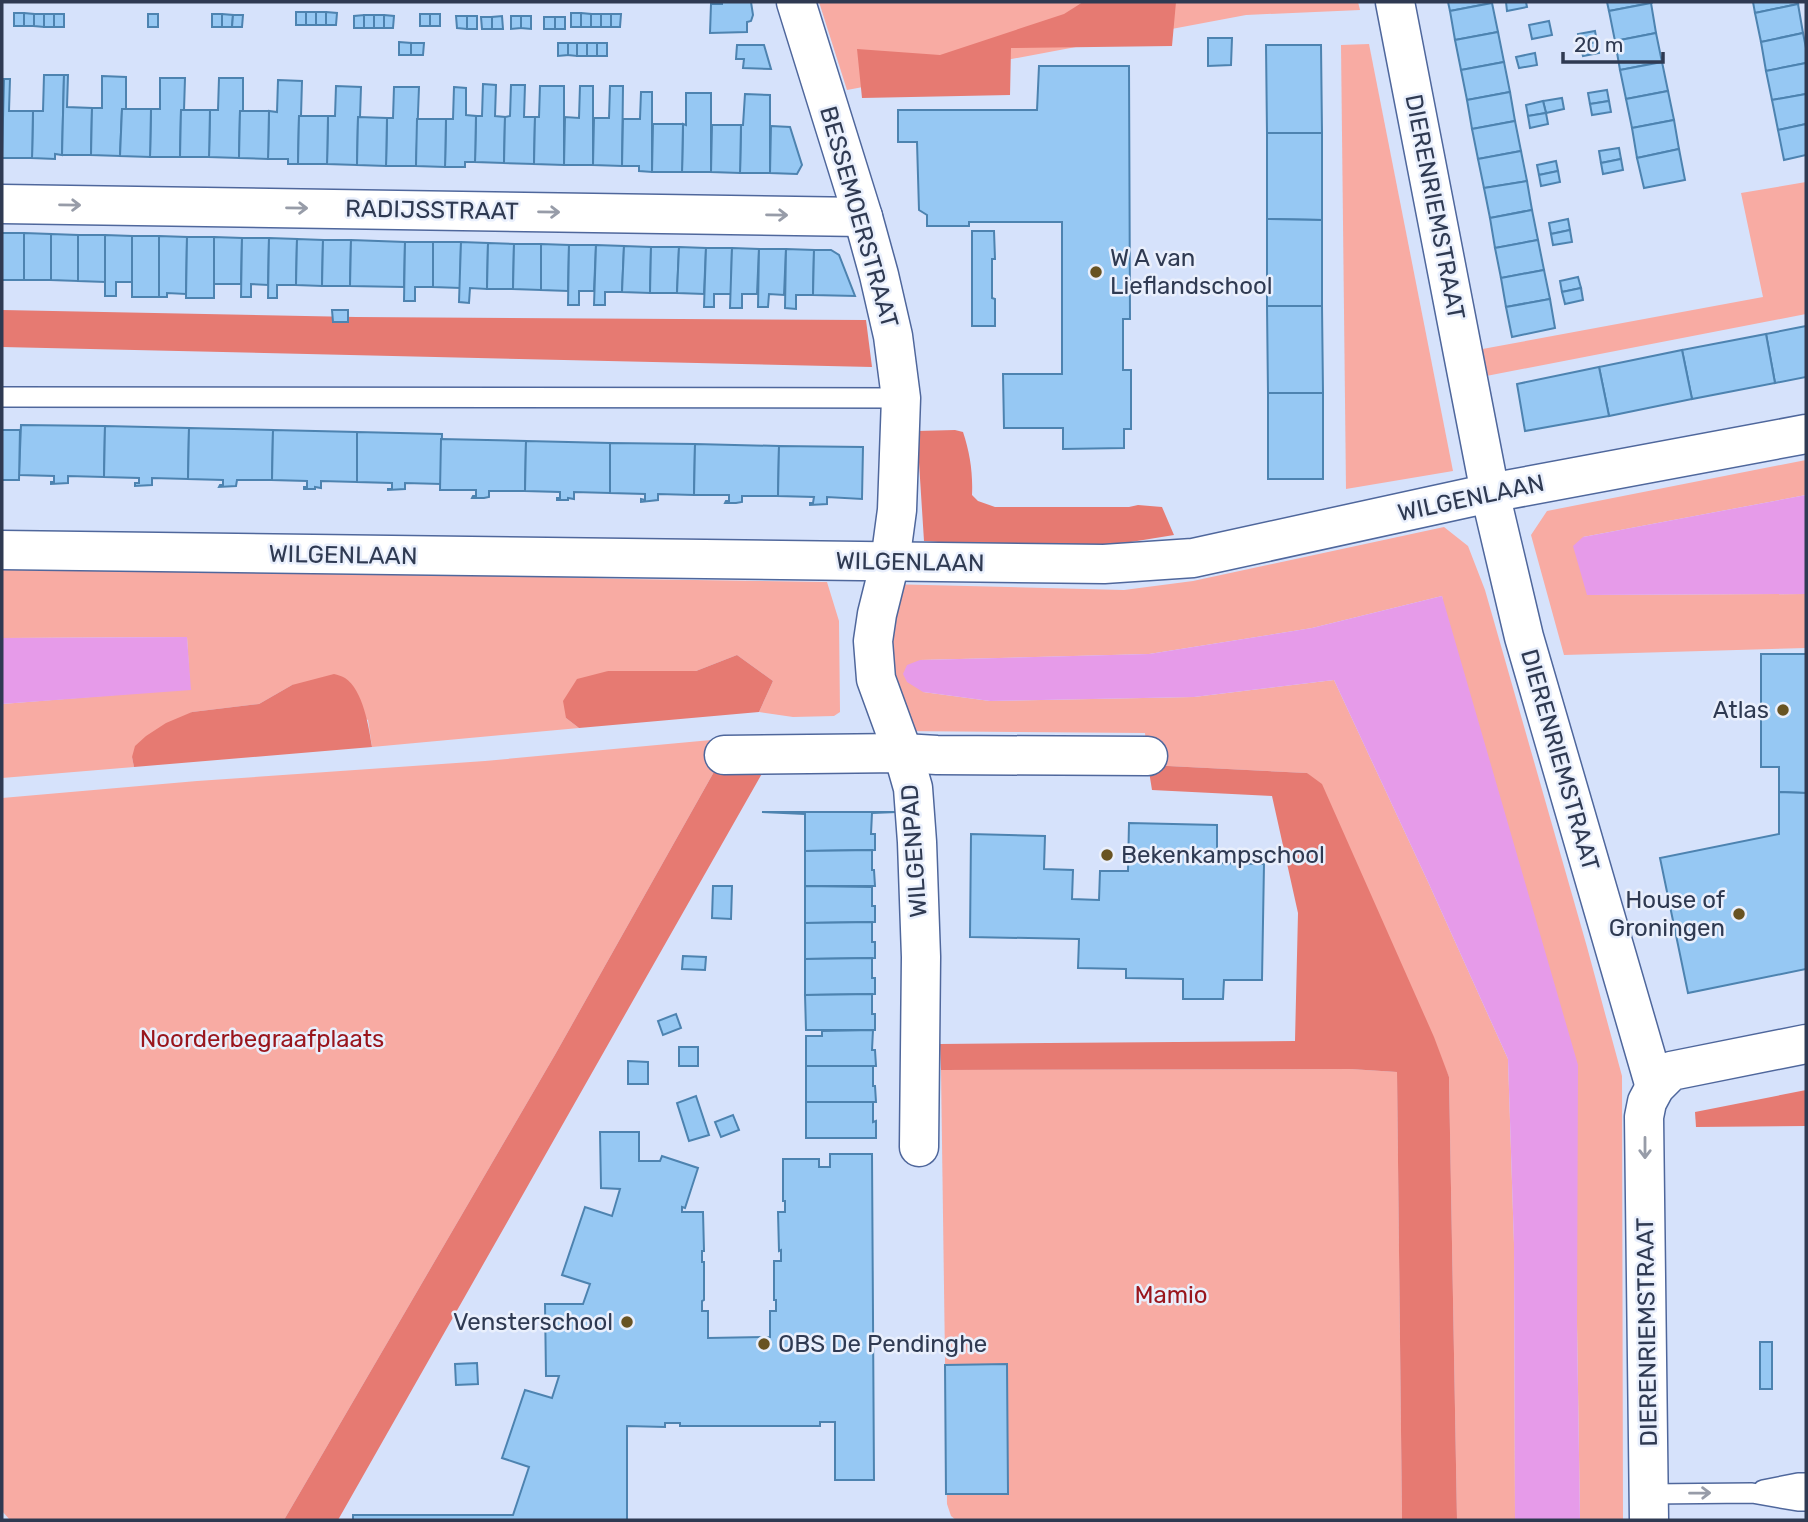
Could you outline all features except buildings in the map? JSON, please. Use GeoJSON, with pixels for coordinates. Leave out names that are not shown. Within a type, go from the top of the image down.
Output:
{"type":"FeatureCollection","features":[{"type":"Feature","properties":{"kind":"street","name":"BESSEMOERSTRAAT"},"geometry":{"type":"LineString","coordinates":[[796,2],[863,217],[893,336],[901,398],[897,510],[890,562]]}},
{"type":"Feature","properties":{"kind":"street","name":"DIERENRIEMSTRAAT"},"geometry":{"type":"LineString","coordinates":[[1395,2],[1490,493],[1524,637],[1655,1087],[1647,1102],[1644,1117],[1649,1507]]}},
{"type":"Feature","properties":{"kind":"street","name":"RADIJSSTRAAT"},"geometry":{"type":"LineString","coordinates":[[2,204],[863,217]]}},
{"type":"Feature","properties":{"kind":"street","name":"WILGENLAAN"},"geometry":{"type":"LineString","coordinates":[[2,550],[1104,564],[1193,558],[1490,493],[1806,434]]}},
{"type":"Feature","properties":{"kind":"street","name":"WILGENPAD"},"geometry":{"type":"LineString","coordinates":[[890,562],[873,641],[876,678],[913,788],[921,957],[919,1147]]}},
{"type":"Feature","properties":{"kind":"street"},"geometry":{"type":"LineString","coordinates":[[723,755],[903,753],[1148,756]]}},
{"type":"Feature","properties":{"kind":"street"},"geometry":{"type":"LineString","coordinates":[[1655,1087],[1671,1071],[1806,1044]]}},
{"type":"Feature","properties":{"kind":"lane"},"geometry":{"type":"LineString","coordinates":[[2,397],[901,398]]}},
{"type":"Feature","properties":{"kind":"lane"},"geometry":{"type":"LineString","coordinates":[[1649,1507],[1806,1483]]}},
{"type":"Feature","properties":{"kind":"lane"},"geometry":{"type":"LineString","coordinates":[[1752,1493],[1806,1501]]}},
{"type":"Feature","properties":{"kind":"green space"},"geometry":{"type":"Polygon","coordinates":[[[819,2],[1358,2],[1360,10],[1246,15],[847,90],[819,2]]]}},
{"type":"Feature","properties":{"kind":"green space"},"geometry":{"type":"Polygon","coordinates":[[[1369,44],[1453,471],[1346,489],[1341,45],[1369,44]]]}},
{"type":"Feature","properties":{"kind":"green space"},"geometry":{"type":"Polygon","coordinates":[[[1806,182],[1806,314],[1481,377],[1477,350],[1763,297],[1741,193],[1806,182]]]}},
{"type":"Feature","properties":{"kind":"green space"},"geometry":{"type":"Polygon","coordinates":[[[1806,460],[1806,495],[1583,537],[1588,595],[1806,594],[1806,648],[1564,655],[1531,535],[1547,511],[1806,460]]]}},
{"type":"Feature","properties":{"kind":"green space"},"geometry":{"type":"Polygon","coordinates":[[[1444,527],[1468,546],[1485,590],[1622,1076],[1623,1520],[1580,1520],[1577,1324],[1442,596],[1312,628],[1149,654],[920,660],[923,692],[990,701],[1194,697],[1334,680],[1508,1059],[1514,1244],[1515,1520],[1457,1520],[1449,1077],[1307,773],[1148,765],[1145,733],[897,731],[885,584],[1124,590],[1193,581],[1444,527]]]}},
{"type":"Feature","properties":{"kind":"green space"},"geometry":{"type":"Polygon","coordinates":[[[2,561],[626,579],[827,582],[839,621],[840,712],[834,716],[793,717],[759,712],[773,681],[737,655],[696,671],[608,671],[566,718],[579,728],[372,747],[368,720],[292,685],[259,704],[192,712],[132,757],[134,767],[2,778],[2,704],[190,689],[187,637],[2,638],[2,561]]]}},
{"type":"Feature","properties":{"kind":"green space","name":"Noorderbegraafplaats"},"geometry":{"type":"Polygon","coordinates":[[[733,738],[556,1053],[284,1520],[10,1520],[2,1511],[2,798],[485,761],[733,738]]]}},
{"type":"Feature","properties":{"kind":"green space","name":"Mamio"},"geometry":{"type":"Polygon","coordinates":[[[1350,1069],[1397,1072],[1402,1520],[956,1520],[951,1516],[947,1504],[941,1070],[1350,1069]]]}},
{"type":"Feature","properties":{"kind":"shaded area"},"geometry":{"type":"Polygon","coordinates":[[[1083,2],[1176,2],[1172,46],[1011,48],[1010,95],[862,98],[857,49],[940,55],[1064,14],[1083,2]]]}},
{"type":"Feature","properties":{"kind":"shaded area"},"geometry":{"type":"Polygon","coordinates":[[[2,310],[356,317],[866,320],[872,367],[2,347],[2,310]]]}},
{"type":"Feature","properties":{"kind":"shaded area"},"geometry":{"type":"Polygon","coordinates":[[[917,431],[963,432],[968,448],[972,495],[978,501],[995,507],[1162,507],[1174,535],[1100,547],[996,546],[924,541],[917,431]]]}},
{"type":"Feature","properties":{"kind":"shaded area"},"geometry":{"type":"Polygon","coordinates":[[[1806,495],[1806,594],[1587,595],[1573,546],[1583,537],[1806,495]]]}},
{"type":"Feature","properties":{"kind":"shaded area"},"geometry":{"type":"Polygon","coordinates":[[[1442,596],[1578,1065],[1577,1324],[1580,1520],[1515,1520],[1514,1244],[1508,1059],[1334,680],[1194,697],[990,701],[923,692],[907,682],[903,674],[907,665],[920,660],[1149,654],[1312,628],[1442,596]]]}},
{"type":"Feature","properties":{"kind":"shaded area"},"geometry":{"type":"Polygon","coordinates":[[[187,637],[191,690],[2,704],[2,638],[187,637]]]}},
{"type":"Feature","properties":{"kind":"shaded area"},"geometry":{"type":"Polygon","coordinates":[[[737,655],[773,681],[759,712],[579,728],[566,718],[563,701],[577,679],[608,671],[696,671],[737,655]]]}},
{"type":"Feature","properties":{"kind":"shaded area"},"geometry":{"type":"Polygon","coordinates":[[[334,674],[345,678],[361,700],[372,747],[134,767],[132,757],[135,746],[166,723],[192,712],[259,704],[292,685],[334,674]]]}},
{"type":"Feature","properties":{"kind":"shaded area"},"geometry":{"type":"Polygon","coordinates":[[[733,738],[777,747],[338,1520],[284,1520],[556,1053],[733,738]]]}},
{"type":"Feature","properties":{"kind":"shaded area"},"geometry":{"type":"Polygon","coordinates":[[[1148,765],[1307,773],[1322,784],[1434,1037],[1449,1077],[1457,1520],[1402,1520],[1397,1072],[1350,1069],[941,1070],[940,1044],[1295,1041],[1298,913],[1272,796],[1152,790],[1148,765]]]}},
{"type":"Feature","properties":{"kind":"shaded area"},"geometry":{"type":"Polygon","coordinates":[[[1806,1090],[1806,1126],[1696,1127],[1695,1112],[1806,1090]]]}},
{"type":"Feature","properties":{"kind":"place","name":"W A van Lieflandschool"},"geometry":{"type":"Point","coordinates":[1096,272]}},
{"type":"Feature","properties":{"kind":"place","name":"Atlas"},"geometry":{"type":"Point","coordinates":[1783,710]}},
{"type":"Feature","properties":{"kind":"place","name":"Bekenkampschool"},"geometry":{"type":"Point","coordinates":[1107,855]}},
{"type":"Feature","properties":{"kind":"place","name":"House of Groningen"},"geometry":{"type":"Point","coordinates":[1739,914]}},
{"type":"Feature","properties":{"kind":"place","name":"Vensterschool"},"geometry":{"type":"Point","coordinates":[627,1322]}},
{"type":"Feature","properties":{"kind":"place","name":"OBS De Pendinghe"},"geometry":{"type":"Point","coordinates":[764,1344]}}]}
